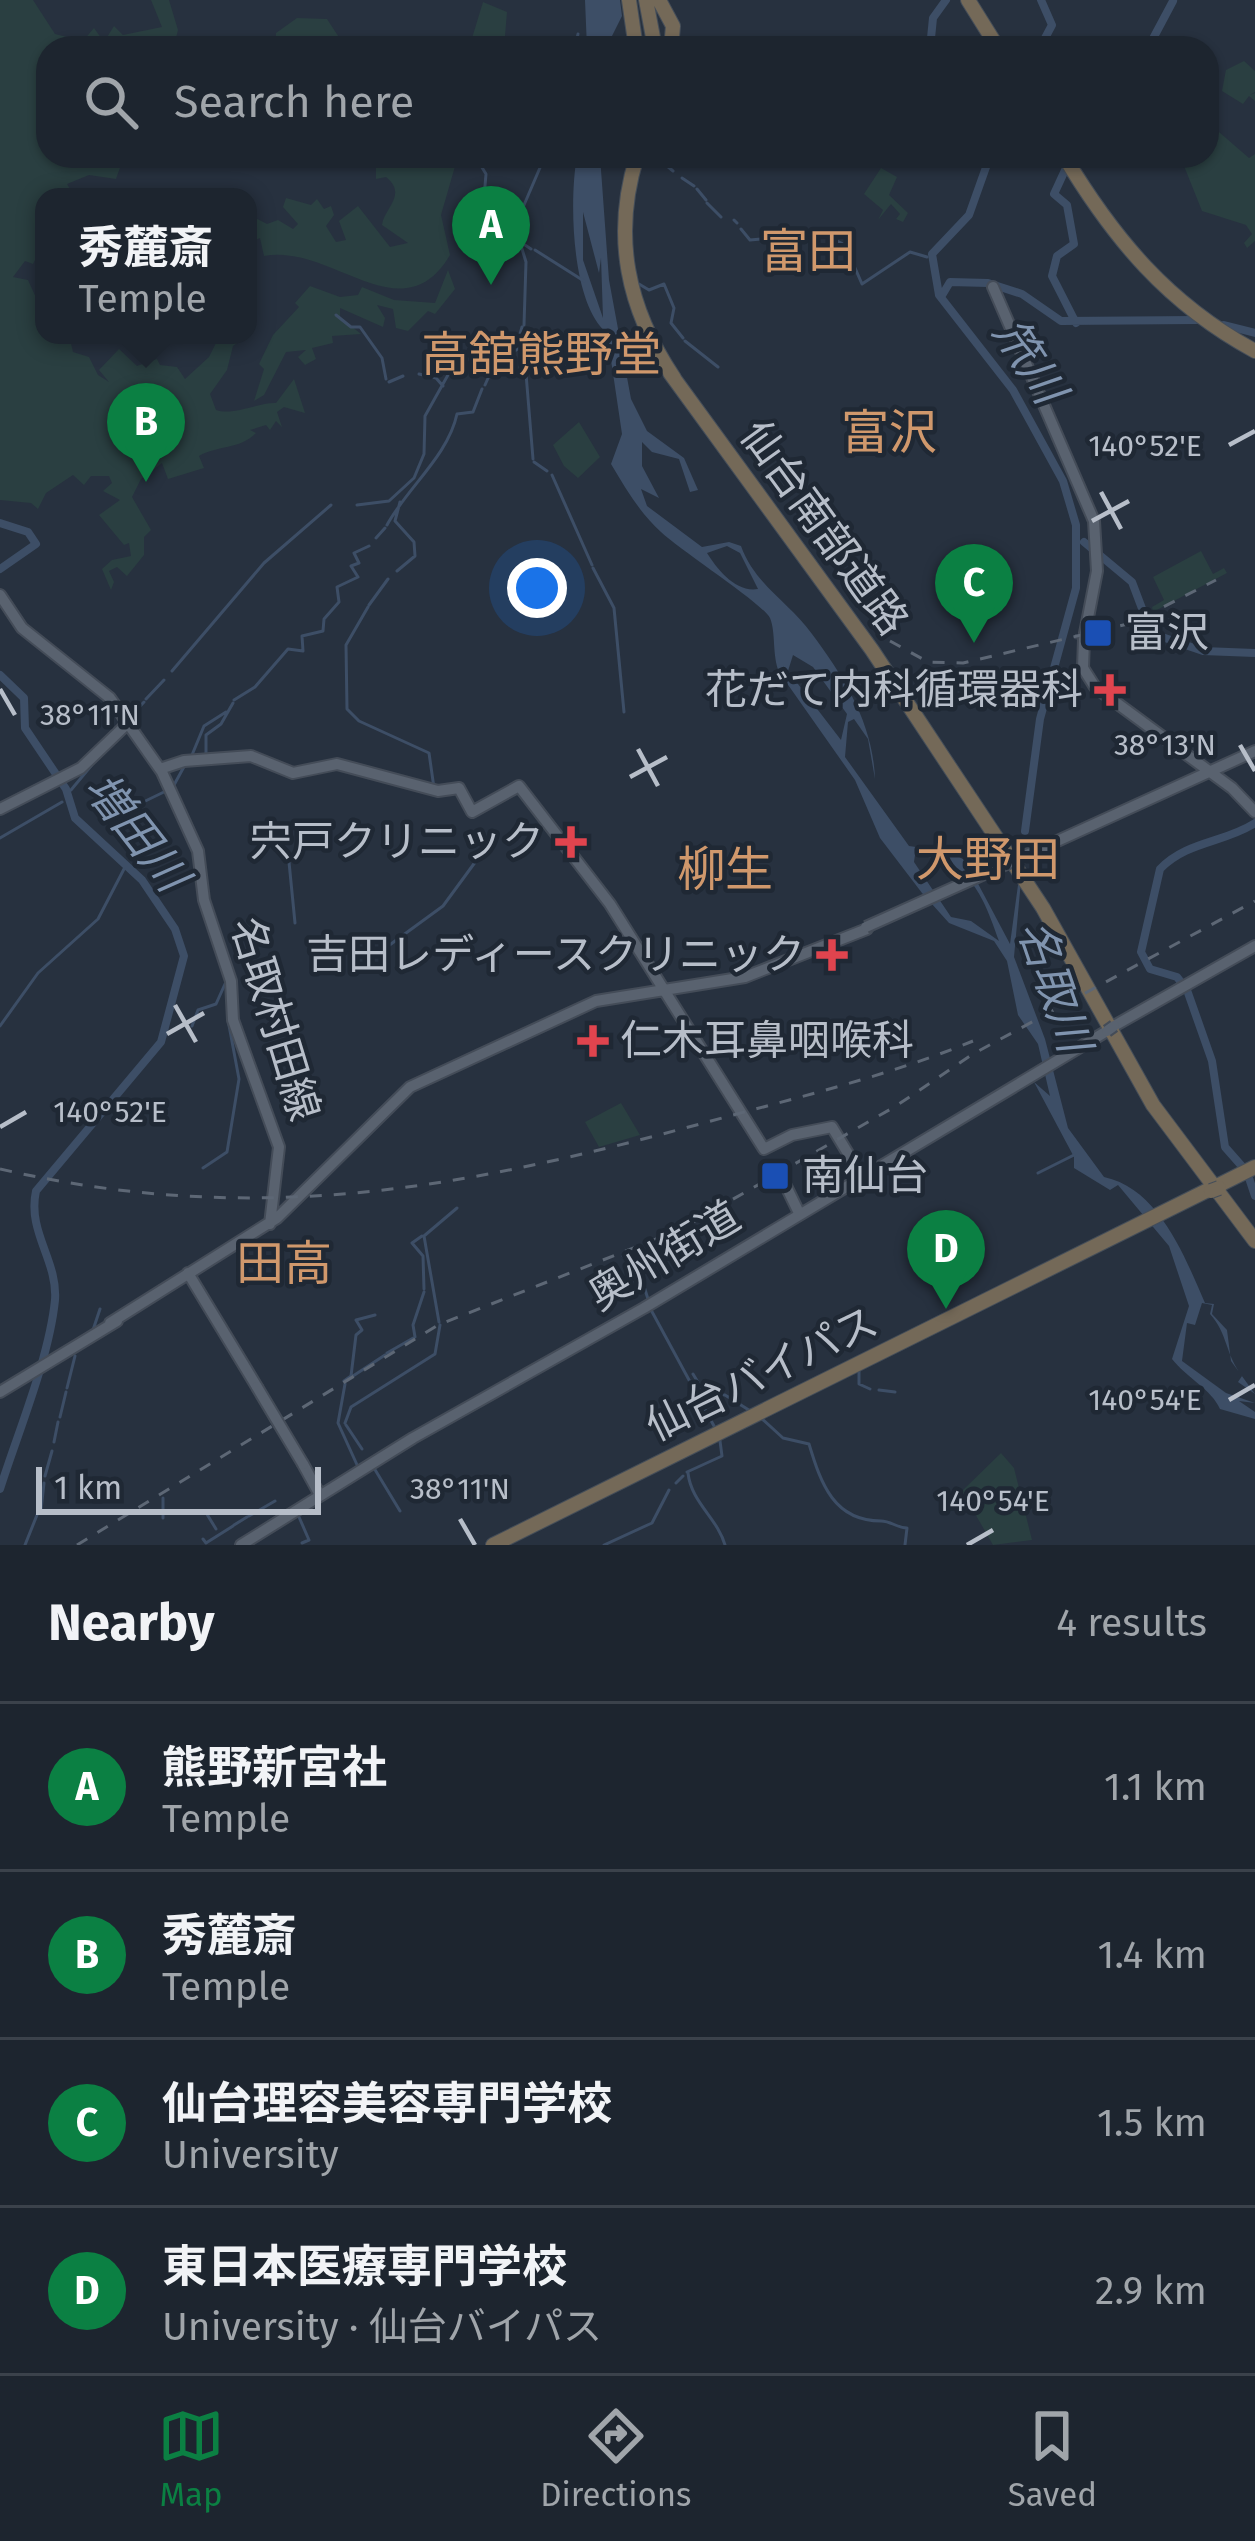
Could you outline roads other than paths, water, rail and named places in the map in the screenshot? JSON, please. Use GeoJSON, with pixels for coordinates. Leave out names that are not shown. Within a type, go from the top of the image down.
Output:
{"type":"FeatureCollection","features":[{"type":"Feature","properties":{"kind":"highway"},"geometry":{"type":"LineString","coordinates":[[628,0],[634,36]]}},
{"type":"Feature","properties":{"kind":"highway"},"geometry":{"type":"LineString","coordinates":[[646,0],[653,36]]}},
{"type":"Feature","properties":{"kind":"highway"},"geometry":{"type":"LineString","coordinates":[[659,0],[673,26],[672,36]]}},
{"type":"Feature","properties":{"kind":"highway"},"geometry":{"type":"LineString","coordinates":[[970,0],[992,36]]}},
{"type":"Feature","properties":{"kind":"highway","name":"仙台南部道路"},"geometry":{"type":"LineString","coordinates":[[633,168],[622,230],[627,272],[646,332],[670,373],[1001,844],[1140,1084],[1255,1240]]}},
{"type":"Feature","properties":{"kind":"highway"},"geometry":{"type":"LineString","coordinates":[[1074,168],[1149,270],[1204,317],[1255,349]]}},
{"type":"Feature","properties":{"kind":"highway","name":"仙台バイパス"},"geometry":{"type":"LineString","coordinates":[[495,1545],[1246,1171]]}},
{"type":"Feature","properties":{"kind":"main road"},"geometry":{"type":"LineString","coordinates":[[1096,552],[1085,509],[993,287],[1086,499],[1096,552],[1078,666],[1093,692],[1235,790],[1255,812]]}},
{"type":"Feature","properties":{"kind":"main road"},"geometry":{"type":"LineString","coordinates":[[0,595],[22,628],[89,678],[128,722],[96,756],[0,809]]}},
{"type":"Feature","properties":{"kind":"main road","name":"名取村田線"},"geometry":{"type":"LineString","coordinates":[[128,722],[160,769],[200,854],[204,900],[231,978],[233,1020],[278,1142],[272,1220]]}},
{"type":"Feature","properties":{"kind":"main road"},"geometry":{"type":"LineString","coordinates":[[0,1392],[272,1220],[398,1098],[430,1078],[596,1001],[728,980],[790,961],[1255,753]]}},
{"type":"Feature","properties":{"kind":"main road"},"geometry":{"type":"LineString","coordinates":[[160,769],[188,761],[251,756],[296,773],[342,764],[438,791],[459,788],[472,812],[518,785],[604,895],[764,1148],[792,1135],[832,1126],[861,1175]]}},
{"type":"Feature","properties":{"kind":"main road","name":"奥州街道"},"geometry":{"type":"LineString","coordinates":[[241,1545],[1255,946]]}},
{"type":"Feature","properties":{"kind":"main road"},"geometry":{"type":"LineString","coordinates":[[786,1186],[800,1211]]}},
{"type":"Feature","properties":{"kind":"main road"},"geometry":{"type":"LineString","coordinates":[[189,1275],[320,1495]]}},
{"type":"Feature","properties":{"kind":"water"},"geometry":{"type":"Polygon","coordinates":[[[585,0],[620,0],[622,16],[612,36],[586,36],[585,0]]]}},
{"type":"Feature","properties":{"kind":"water"},"geometry":{"type":"Polygon","coordinates":[[[576,168],[601,168],[609,280],[631,399],[647,431],[684,458],[698,490],[690,492],[679,459],[652,452],[642,442],[642,466],[659,498],[641,489],[647,506],[702,547],[729,542],[741,546],[755,572],[803,623],[845,684],[869,739],[875,779],[868,739],[854,719],[848,722],[845,757],[909,846],[951,852],[966,861],[1010,944],[1026,826],[1014,957],[1045,1039],[1068,1128],[1104,1177],[1140,1195],[1167,1226],[1205,1303],[1214,1304],[1212,1314],[1227,1330],[1230,1354],[1210,1314],[1212,1305],[1202,1303],[1195,1325],[1187,1323],[1182,1361],[1226,1393],[1255,1403],[1239,1401],[1255,1412],[1255,1419],[1220,1409],[1172,1359],[1189,1306],[1169,1246],[1118,1185],[1110,1190],[1074,1168],[1074,1157],[1034,1082],[1050,1096],[1038,1044],[1018,1015],[1007,961],[994,941],[949,923],[880,838],[855,780],[779,672],[770,618],[661,532],[611,464],[622,434],[607,333],[586,299],[573,224],[576,168]],[[583,212],[583,260],[603,318],[601,258],[599,273],[583,212]],[[727,546],[707,553],[735,584],[758,589],[740,553],[727,546]],[[793,655],[788,671],[841,740],[847,714],[813,667],[793,655]],[[915,855],[914,862],[951,917],[971,921],[999,941],[971,882],[949,864],[915,855]]]}},
{"type":"Feature","properties":{"kind":"waterway","name":"笊川"},"geometry":{"type":"LineString","coordinates":[[931,36],[933,18],[946,0]]}},
{"type":"Feature","properties":{"kind":"waterway"},"geometry":{"type":"LineString","coordinates":[[1041,0],[1052,25],[1046,36]]}},
{"type":"Feature","properties":{"kind":"waterway"},"geometry":{"type":"LineString","coordinates":[[1154,36],[1173,1]]}},
{"type":"Feature","properties":{"kind":"waterway"},"geometry":{"type":"LineString","coordinates":[[482,168],[483,210],[506,228],[509,240]]}},
{"type":"Feature","properties":{"kind":"waterway"},"geometry":{"type":"LineString","coordinates":[[524,325],[526,262],[515,226],[540,168]]}},
{"type":"Feature","properties":{"kind":"waterway"},"geometry":{"type":"LineString","coordinates":[[669,168],[673,171]]}},
{"type":"Feature","properties":{"kind":"waterway","name":"笊川"},"geometry":{"type":"LineString","coordinates":[[986,168],[969,215],[932,254],[939,295],[1013,390],[1063,481],[1076,525],[1076,588],[1040,719],[1025,831]]}},
{"type":"Feature","properties":{"kind":"waterway"},"geometry":{"type":"LineString","coordinates":[[1066,168],[1054,194],[1067,205],[1074,244],[1057,256],[1052,276],[1076,323]]}},
{"type":"Feature","properties":{"kind":"waterway"},"geometry":{"type":"LineString","coordinates":[[682,178],[694,186]]}},
{"type":"Feature","properties":{"kind":"waterway"},"geometry":{"type":"LineString","coordinates":[[697,189],[706,200]]}},
{"type":"Feature","properties":{"kind":"waterway"},"geometry":{"type":"LineString","coordinates":[[707,203],[721,217]]}},
{"type":"Feature","properties":{"kind":"waterway"},"geometry":{"type":"LineString","coordinates":[[734,220],[737,223]]}},
{"type":"Feature","properties":{"kind":"waterway"},"geometry":{"type":"LineString","coordinates":[[741,229],[750,240],[761,239]]}},
{"type":"Feature","properties":{"kind":"waterway"},"geometry":{"type":"LineString","coordinates":[[763,238],[798,230]]}},
{"type":"Feature","properties":{"kind":"waterway"},"geometry":{"type":"LineString","coordinates":[[810,231],[818,234]]}},
{"type":"Feature","properties":{"kind":"waterway"},"geometry":{"type":"LineString","coordinates":[[831,238],[845,245],[862,284],[910,252],[927,257]]}},
{"type":"Feature","properties":{"kind":"waterway"},"geometry":{"type":"LineString","coordinates":[[525,245],[531,249]]}},
{"type":"Feature","properties":{"kind":"waterway"},"geometry":{"type":"LineString","coordinates":[[535,250],[584,281]]}},
{"type":"Feature","properties":{"kind":"waterway"},"geometry":{"type":"LineString","coordinates":[[941,297],[950,282],[988,283],[1022,294],[1061,321],[1196,320]]}},
{"type":"Feature","properties":{"kind":"waterway"},"geometry":{"type":"LineString","coordinates":[[639,284],[649,290],[664,284],[674,308],[671,323],[683,338]]}},
{"type":"Feature","properties":{"kind":"waterway"},"geometry":{"type":"LineString","coordinates":[[336,315],[351,327],[360,327],[382,358],[386,379]]}},
{"type":"Feature","properties":{"kind":"waterway"},"geometry":{"type":"LineString","coordinates":[[1224,325],[1255,333]]}},
{"type":"Feature","properties":{"kind":"waterway"},"geometry":{"type":"LineString","coordinates":[[357,505],[389,501],[414,478],[424,454],[425,416],[453,366],[519,338],[522,327]]}},
{"type":"Feature","properties":{"kind":"waterway"},"geometry":{"type":"LineString","coordinates":[[523,337],[533,459]]}},
{"type":"Feature","properties":{"kind":"waterway"},"geometry":{"type":"LineString","coordinates":[[485,385],[493,367],[520,347],[519,339]]}},
{"type":"Feature","properties":{"kind":"waterway"},"geometry":{"type":"LineString","coordinates":[[685,341],[718,367]]}},
{"type":"Feature","properties":{"kind":"waterway"},"geometry":{"type":"LineString","coordinates":[[419,374],[436,378],[443,386]]}},
{"type":"Feature","properties":{"kind":"waterway"},"geometry":{"type":"LineString","coordinates":[[389,382],[403,376]]}},
{"type":"Feature","properties":{"kind":"waterway"},"geometry":{"type":"LineString","coordinates":[[387,525],[445,444],[457,414],[473,412],[482,389]]}},
{"type":"Feature","properties":{"kind":"waterway"},"geometry":{"type":"LineString","coordinates":[[534,462],[547,471]]}},
{"type":"Feature","properties":{"kind":"waterway"},"geometry":{"type":"LineString","coordinates":[[552,475],[592,565]]}},
{"type":"Feature","properties":{"kind":"waterway"},"geometry":{"type":"LineString","coordinates":[[397,571],[415,556],[414,542],[395,521],[400,502]]}},
{"type":"Feature","properties":{"kind":"waterway"},"geometry":{"type":"LineString","coordinates":[[172,671],[264,563],[331,505]]}},
{"type":"Feature","properties":{"kind":"waterway"},"geometry":{"type":"LineString","coordinates":[[0,523],[28,532],[36,544],[0,569]]}},
{"type":"Feature","properties":{"kind":"waterway"},"geometry":{"type":"LineString","coordinates":[[376,538],[385,528]]}},
{"type":"Feature","properties":{"kind":"waterway"},"geometry":{"type":"LineString","coordinates":[[1084,542],[1132,582],[1149,627],[1162,637],[1203,651],[1255,653]]}},
{"type":"Feature","properties":{"kind":"waterway"},"geometry":{"type":"LineString","coordinates":[[234,700],[255,687],[288,649],[303,651],[302,636],[323,631],[324,619],[339,602],[337,587],[358,577],[351,566],[359,563],[354,553],[369,546]]}},
{"type":"Feature","properties":{"kind":"waterway"},"geometry":{"type":"LineString","coordinates":[[593,568],[614,608],[624,712]]}},
{"type":"Feature","properties":{"kind":"waterway"},"geometry":{"type":"LineString","coordinates":[[369,605],[388,579]]}},
{"type":"Feature","properties":{"kind":"waterway"},"geometry":{"type":"LineString","coordinates":[[368,607],[346,645],[347,709],[359,721],[429,753],[434,788]]}},
{"type":"Feature","properties":{"kind":"waterway","name":"増田川"},"geometry":{"type":"LineString","coordinates":[[0,675],[24,698],[25,728],[66,789],[75,818],[142,880],[175,929],[184,956],[161,1042],[36,1191],[36,1220],[55,1300],[40,1371],[0,1489]]}},
{"type":"Feature","properties":{"kind":"waterway"},"geometry":{"type":"LineString","coordinates":[[146,699],[164,680]]}},
{"type":"Feature","properties":{"kind":"waterway"},"geometry":{"type":"LineString","coordinates":[[130,717],[144,702]]}},
{"type":"Feature","properties":{"kind":"waterway"},"geometry":{"type":"LineString","coordinates":[[206,757],[206,735],[221,724],[233,703]]}},
{"type":"Feature","properties":{"kind":"waterway"},"geometry":{"type":"LineString","coordinates":[[192,755],[204,726],[226,712]]}},
{"type":"Feature","properties":{"kind":"waterway"},"geometry":{"type":"LineString","coordinates":[[174,785],[186,763]]}},
{"type":"Feature","properties":{"kind":"waterway"},"geometry":{"type":"LineString","coordinates":[[71,790],[91,766]]}},
{"type":"Feature","properties":{"kind":"waterway"},"geometry":{"type":"LineString","coordinates":[[129,857],[135,806],[166,791]]}},
{"type":"Feature","properties":{"kind":"waterway"},"geometry":{"type":"LineString","coordinates":[[0,838],[62,802]]}},
{"type":"Feature","properties":{"kind":"waterway"},"geometry":{"type":"LineString","coordinates":[[1255,823],[1194,847],[1160,869],[1141,952],[1150,969],[1177,977],[1187,990],[1212,1061],[1225,1147],[1247,1172],[1255,1196]]}},
{"type":"Feature","properties":{"kind":"waterway"},"geometry":{"type":"LineString","coordinates":[[381,959],[380,952],[443,906],[476,861]]}},
{"type":"Feature","properties":{"kind":"waterway"},"geometry":{"type":"LineString","coordinates":[[289,862],[295,923]]}},
{"type":"Feature","properties":{"kind":"waterway"},"geometry":{"type":"LineString","coordinates":[[0,1026],[38,973],[98,919],[124,869]]}},
{"type":"Feature","properties":{"kind":"waterway"},"geometry":{"type":"LineString","coordinates":[[192,1026],[198,1010],[216,1004],[225,984]]}},
{"type":"Feature","properties":{"kind":"waterway"},"geometry":{"type":"LineString","coordinates":[[203,1168],[227,1152],[239,1079],[228,1020]]}},
{"type":"Feature","properties":{"kind":"waterway"},"geometry":{"type":"LineString","coordinates":[[1038,1173],[1074,1155]]}},
{"type":"Feature","properties":{"kind":"waterway"},"geometry":{"type":"LineString","coordinates":[[439,1322],[424,1236],[457,1208]]}},
{"type":"Feature","properties":{"kind":"waterway"},"geometry":{"type":"LineString","coordinates":[[422,1236],[412,1243],[423,1256],[424,1289]]}},
{"type":"Feature","properties":{"kind":"waterway"},"geometry":{"type":"LineString","coordinates":[[623,1256],[640,1274],[648,1299]]}},
{"type":"Feature","properties":{"kind":"waterway"},"geometry":{"type":"LineString","coordinates":[[387,1353],[415,1337],[413,1325],[424,1292]]}},
{"type":"Feature","properties":{"kind":"waterway"},"geometry":{"type":"LineString","coordinates":[[650,1308],[714,1426]]}},
{"type":"Feature","properties":{"kind":"waterway"},"geometry":{"type":"LineString","coordinates":[[93,1330],[100,1309]]}},
{"type":"Feature","properties":{"kind":"waterway"},"geometry":{"type":"LineString","coordinates":[[344,1381],[351,1376],[356,1335],[362,1330],[356,1320],[375,1315]]}},
{"type":"Feature","properties":{"kind":"waterway"},"geometry":{"type":"LineString","coordinates":[[345,1423],[351,1407],[435,1354],[440,1325]]}},
{"type":"Feature","properties":{"kind":"waterway"},"geometry":{"type":"LineString","coordinates":[[353,1376],[385,1355]]}},
{"type":"Feature","properties":{"kind":"waterway"},"geometry":{"type":"LineString","coordinates":[[67,1388],[75,1356]]}},
{"type":"Feature","properties":{"kind":"waterway"},"geometry":{"type":"LineString","coordinates":[[859,1370],[859,1384],[870,1389]]}},
{"type":"Feature","properties":{"kind":"waterway"},"geometry":{"type":"LineString","coordinates":[[693,1374],[705,1394],[725,1395],[752,1412]]}},
{"type":"Feature","properties":{"kind":"waterway"},"geometry":{"type":"LineString","coordinates":[[345,1384],[338,1423],[358,1467]]}},
{"type":"Feature","properties":{"kind":"waterway"},"geometry":{"type":"LineString","coordinates":[[879,1390],[895,1392]]}},
{"type":"Feature","properties":{"kind":"waterway"},"geometry":{"type":"LineString","coordinates":[[60,1417],[66,1392]]}},
{"type":"Feature","properties":{"kind":"waterway"},"geometry":{"type":"LineString","coordinates":[[760,1417],[783,1438],[809,1444],[825,1486],[841,1507],[852,1515],[907,1528],[905,1545]]}},
{"type":"Feature","properties":{"kind":"waterway"},"geometry":{"type":"LineString","coordinates":[[54,1442],[58,1422]]}},
{"type":"Feature","properties":{"kind":"waterway"},"geometry":{"type":"LineString","coordinates":[[346,1425],[362,1449]]}},
{"type":"Feature","properties":{"kind":"waterway"},"geometry":{"type":"LineString","coordinates":[[687,1472],[722,1456],[720,1441]]}},
{"type":"Feature","properties":{"kind":"waterway"},"geometry":{"type":"LineString","coordinates":[[45,1476],[52,1451]]}},
{"type":"Feature","properties":{"kind":"waterway"},"geometry":{"type":"LineString","coordinates":[[374,1468],[400,1511]]}},
{"type":"Feature","properties":{"kind":"waterway"},"geometry":{"type":"LineString","coordinates":[[688,1473],[694,1493],[725,1545]]}},
{"type":"Feature","properties":{"kind":"waterway"},"geometry":{"type":"LineString","coordinates":[[676,1483],[683,1476]]}},
{"type":"Feature","properties":{"kind":"waterway"},"geometry":{"type":"LineString","coordinates":[[41,1510],[44,1483]]}},
{"type":"Feature","properties":{"kind":"waterway"},"geometry":{"type":"LineString","coordinates":[[604,1545],[652,1523],[669,1490]]}},
{"type":"Feature","properties":{"kind":"waterway"},"geometry":{"type":"LineString","coordinates":[[163,1498],[163,1518]]}},
{"type":"Feature","properties":{"kind":"waterway"},"geometry":{"type":"LineString","coordinates":[[249,1516],[275,1501]]}},
{"type":"Feature","properties":{"kind":"waterway"},"geometry":{"type":"LineString","coordinates":[[25,1545],[39,1510]]}},
{"type":"Feature","properties":{"kind":"waterway"},"geometry":{"type":"LineString","coordinates":[[205,1511],[216,1529]]}},
{"type":"Feature","properties":{"kind":"waterway"},"geometry":{"type":"LineString","coordinates":[[234,1525],[247,1517]]}},
{"type":"Feature","properties":{"kind":"waterway"},"geometry":{"type":"LineString","coordinates":[[299,1517],[309,1540],[302,1543]]}},
{"type":"Feature","properties":{"kind":"waterway"},"geometry":{"type":"LineString","coordinates":[[203,1539],[206,1543],[233,1526]]}},
{"type":"Feature","properties":{"kind":"tunnel"},"geometry":{"type":"LineString","coordinates":[[1079,640],[1080,635]]}},
{"type":"Feature","properties":{"kind":"railway"},"geometry":{"type":"LineString","coordinates":[[890,641],[928,662],[963,663],[1132,623],[1216,580]]}},
{"type":"Feature","properties":{"kind":"railway"},"geometry":{"type":"LineString","coordinates":[[77,1545],[438,1325],[679,1230],[896,1106],[973,1054],[1255,901]]}},
{"type":"Feature","properties":{"kind":"railway"},"geometry":{"type":"LineString","coordinates":[[0,1169],[94,1187],[184,1196],[272,1198],[444,1182],[711,1121],[876,1075],[973,1041]]}},
{"type":"Feature","properties":{"kind":"place","name":"熊野新宮社"},"geometry":{"type":"Point","coordinates":[491,285]}},
{"type":"Feature","properties":{"kind":"place","name":"秀麓斎"},"geometry":{"type":"Point","coordinates":[146,482]}},
{"type":"Feature","properties":{"kind":"place","name":"富沢"},"geometry":{"type":"Point","coordinates":[1098,633]}},
{"type":"Feature","properties":{"kind":"place","name":"仙台理容美容専門学校"},"geometry":{"type":"Point","coordinates":[974,643]}},
{"type":"Feature","properties":{"kind":"place","name":"花だて内科循環器科"},"geometry":{"type":"Point","coordinates":[1110,690]}},
{"type":"Feature","properties":{"kind":"place","name":"宍戸クリニック"},"geometry":{"type":"Point","coordinates":[571,842]}},
{"type":"Feature","properties":{"kind":"place","name":"吉田レディースクリニック"},"geometry":{"type":"Point","coordinates":[832,955]}},
{"type":"Feature","properties":{"kind":"place","name":"仁木耳鼻咽喉科"},"geometry":{"type":"Point","coordinates":[593,1041]}},
{"type":"Feature","properties":{"kind":"place","name":"南仙台"},"geometry":{"type":"Point","coordinates":[775,1176]}},
{"type":"Feature","properties":{"kind":"place","name":"東日本医療専門学校"},"geometry":{"type":"Point","coordinates":[946,1309]}},
{"type":"Feature","properties":{"kind":"district","name":"富田"},"geometry":{"type":"Point","coordinates":[808,252]}},
{"type":"Feature","properties":{"kind":"district","name":"高舘熊野堂"},"geometry":{"type":"Point","coordinates":[541,355]}},
{"type":"Feature","properties":{"kind":"district","name":"富沢"},"geometry":{"type":"Point","coordinates":[889,433]}},
{"type":"Feature","properties":{"kind":"district","name":"大野田"},"geometry":{"type":"Point","coordinates":[988,860]}},
{"type":"Feature","properties":{"kind":"district","name":"柳生"},"geometry":{"type":"Point","coordinates":[725,870]}},
{"type":"Feature","properties":{"kind":"district","name":"田高"},"geometry":{"type":"Point","coordinates":[284,1264]}},
{"type":"Feature","properties":{"kind":"water label","name":"名取川"},"geometry":{"type":"Point","coordinates":[1054,986]}}]}
